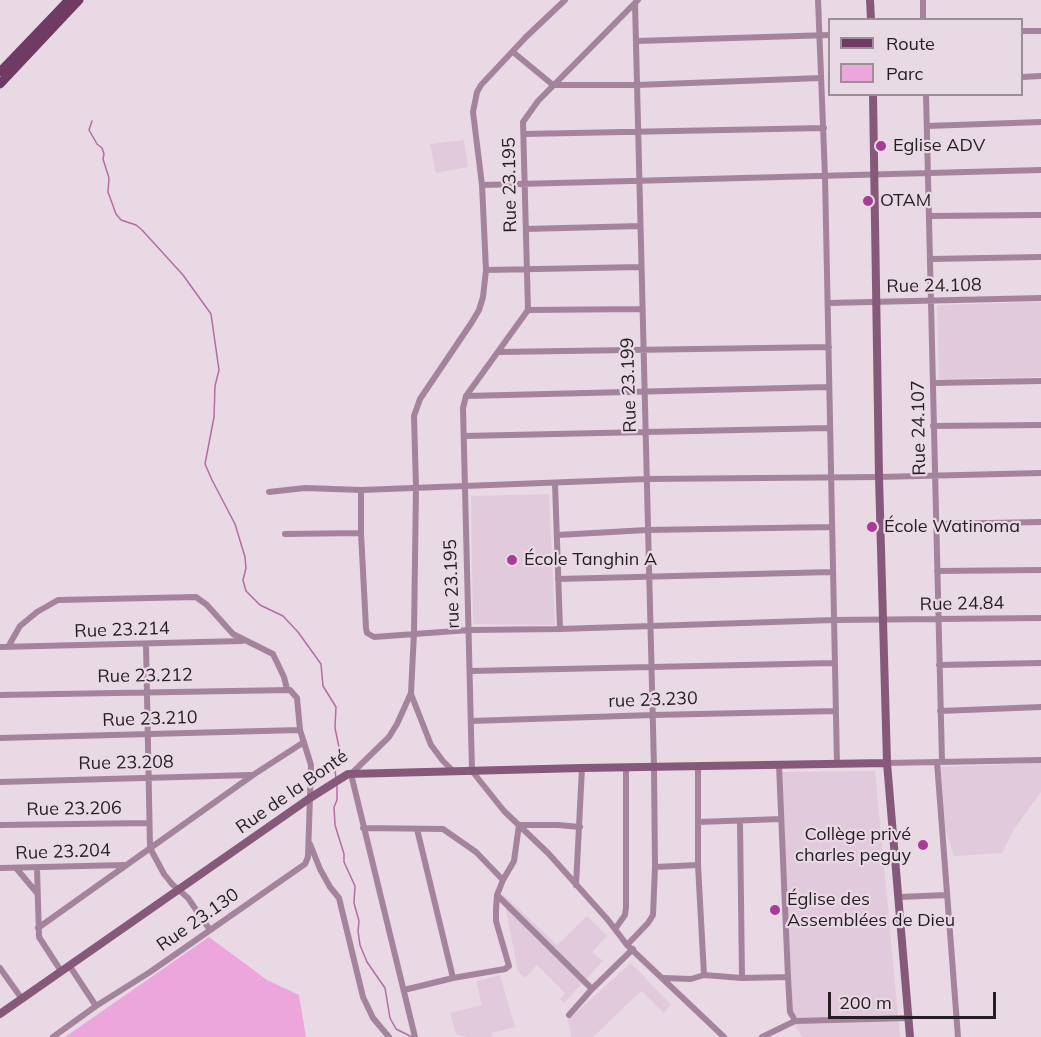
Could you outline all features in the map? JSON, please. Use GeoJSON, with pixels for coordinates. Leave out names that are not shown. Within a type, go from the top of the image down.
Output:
{"type":"FeatureCollection","features":[{"type":"Feature","properties":{"kind":"main road"},"geometry":{"type":"LineString","coordinates":[[0,72],[69,0]]}},
{"type":"Feature","properties":{"kind":"main road"},"geometry":{"type":"LineString","coordinates":[[0,84],[80,0]]}},
{"type":"Feature","properties":{"kind":"street"},"geometry":{"type":"LineString","coordinates":[[565,0],[513,52],[553,85],[637,85],[821,78]]}},
{"type":"Feature","properties":{"kind":"street"},"geometry":{"type":"LineString","coordinates":[[818,0],[824,128],[837,764]]}},
{"type":"Feature","properties":{"kind":"street"},"geometry":{"type":"LineString","coordinates":[[870,0],[871,18]]}},
{"type":"Feature","properties":{"kind":"street"},"geometry":{"type":"LineString","coordinates":[[923,0],[923,18]]}},
{"type":"Feature","properties":{"kind":"street","name":"Rue 23.199"},"geometry":{"type":"LineString","coordinates":[[569,1015],[630,947],[652,915],[655,867],[654,767],[636,2]]}},
{"type":"Feature","properties":{"kind":"street","name":"Rue 23.195"},"geometry":{"type":"LineString","coordinates":[[528,310],[525,118],[553,85],[636,2]]}},
{"type":"Feature","properties":{"kind":"street"},"geometry":{"type":"LineString","coordinates":[[1023,31],[1041,31]]}},
{"type":"Feature","properties":{"kind":"street"},"geometry":{"type":"LineString","coordinates":[[637,41],[828,35]]}},
{"type":"Feature","properties":{"kind":"street","name":"Rue de la Bonté"},"geometry":{"type":"LineString","coordinates":[[0,1014],[310,798],[348,775],[389,736],[397,724],[411,693],[414,633],[416,487],[414,427],[416,406],[479,310],[483,297],[486,270],[482,185],[474,124],[475,99],[481,85],[513,52]]}},
{"type":"Feature","properties":{"kind":"street"},"geometry":{"type":"LineString","coordinates":[[1023,77],[1041,76]]}},
{"type":"Feature","properties":{"kind":"street"},"geometry":{"type":"LineString","coordinates":[[873,96],[879,477],[887,763],[910,1037]]}},
{"type":"Feature","properties":{"kind":"street","name":"Rue 24.107"},"geometry":{"type":"LineString","coordinates":[[926,96],[937,524],[939,762],[958,1037]]}},
{"type":"Feature","properties":{"kind":"street"},"geometry":{"type":"LineString","coordinates":[[927,126],[1041,122]]}},
{"type":"Feature","properties":{"kind":"street"},"geometry":{"type":"LineString","coordinates":[[524,134],[824,128]]}},
{"type":"Feature","properties":{"kind":"street"},"geometry":{"type":"LineString","coordinates":[[482,185],[1041,170]]}},
{"type":"Feature","properties":{"kind":"street"},"geometry":{"type":"LineString","coordinates":[[929,216],[1041,215]]}},
{"type":"Feature","properties":{"kind":"street"},"geometry":{"type":"LineString","coordinates":[[526,229],[640,226]]}},
{"type":"Feature","properties":{"kind":"street"},"geometry":{"type":"LineString","coordinates":[[930,259],[1041,257]]}},
{"type":"Feature","properties":{"kind":"street"},"geometry":{"type":"LineString","coordinates":[[486,270],[641,267]]}},
{"type":"Feature","properties":{"kind":"street","name":"Rue 24.108"},"geometry":{"type":"LineString","coordinates":[[828,303],[1041,298]]}},
{"type":"Feature","properties":{"kind":"street"},"geometry":{"type":"LineString","coordinates":[[466,396],[528,310],[642,309]]}},
{"type":"Feature","properties":{"kind":"street"},"geometry":{"type":"LineString","coordinates":[[498,352],[829,347]]}},
{"type":"Feature","properties":{"kind":"street"},"geometry":{"type":"LineString","coordinates":[[933,383],[1041,381]]}},
{"type":"Feature","properties":{"kind":"street"},"geometry":{"type":"LineString","coordinates":[[466,396],[828,387]]}},
{"type":"Feature","properties":{"kind":"street","name":"rue 23.195"},"geometry":{"type":"LineString","coordinates":[[466,396],[463,408],[472,771]]}},
{"type":"Feature","properties":{"kind":"street"},"geometry":{"type":"LineString","coordinates":[[933,426],[1041,425]]}},
{"type":"Feature","properties":{"kind":"street"},"geometry":{"type":"LineString","coordinates":[[464,436],[830,428]]}},
{"type":"Feature","properties":{"kind":"street"},"geometry":{"type":"LineString","coordinates":[[269,492],[315,488],[361,490],[646,479],[831,478],[1041,473]]}},
{"type":"Feature","properties":{"kind":"street"},"geometry":{"type":"LineString","coordinates":[[555,483],[560,629]]}},
{"type":"Feature","properties":{"kind":"street"},"geometry":{"type":"LineString","coordinates":[[285,534],[361,533],[361,490]]}},
{"type":"Feature","properties":{"kind":"street"},"geometry":{"type":"LineString","coordinates":[[937,524],[1041,522]]}},
{"type":"Feature","properties":{"kind":"street"},"geometry":{"type":"LineString","coordinates":[[558,535],[647,530],[832,528]]}},
{"type":"Feature","properties":{"kind":"street","name":"Rue 24.84"},"geometry":{"type":"LineString","coordinates":[[361,533],[367,633],[374,637],[469,630],[834,620],[1041,618]]}},
{"type":"Feature","properties":{"kind":"street"},"geometry":{"type":"LineString","coordinates":[[937,571],[1041,570]]}},
{"type":"Feature","properties":{"kind":"street"},"geometry":{"type":"LineString","coordinates":[[558,579],[832,572]]}},
{"type":"Feature","properties":{"kind":"street"},"geometry":{"type":"LineString","coordinates":[[8,647],[20,626],[52,602],[112,598],[196,597],[207,605],[230,632],[245,641]]}},
{"type":"Feature","properties":{"kind":"street","name":"Rue 23.214"},"geometry":{"type":"LineString","coordinates":[[0,647],[245,641]]}},
{"type":"Feature","properties":{"kind":"street","name":"Rue 23.130"},"geometry":{"type":"LineString","coordinates":[[53,1037],[302,867],[308,857],[311,765],[300,730],[297,698],[289,689],[273,654],[245,641]]}},
{"type":"Feature","properties":{"kind":"street"},"geometry":{"type":"LineString","coordinates":[[146,644],[150,848],[164,874],[188,898],[210,930]]}},
{"type":"Feature","properties":{"kind":"street"},"geometry":{"type":"LineString","coordinates":[[470,671],[834,663]]}},
{"type":"Feature","properties":{"kind":"street"},"geometry":{"type":"LineString","coordinates":[[939,664],[1041,663]]}},
{"type":"Feature","properties":{"kind":"street","name":"Rue 23.212"},"geometry":{"type":"LineString","coordinates":[[0,695],[289,689]]}},
{"type":"Feature","properties":{"kind":"street"},"geometry":{"type":"LineString","coordinates":[[411,693],[431,745],[454,772]]}},
{"type":"Feature","properties":{"kind":"street"},"geometry":{"type":"LineString","coordinates":[[940,711],[1041,707]]}},
{"type":"Feature","properties":{"kind":"street","name":"rue 23.230"},"geometry":{"type":"LineString","coordinates":[[471,721],[836,711]]}},
{"type":"Feature","properties":{"kind":"street","name":"Rue 23.210"},"geometry":{"type":"LineString","coordinates":[[0,738],[300,730]]}},
{"type":"Feature","properties":{"kind":"street"},"geometry":{"type":"LineString","coordinates":[[38,928],[253,775],[304,742]]}},
{"type":"Feature","properties":{"kind":"street"},"geometry":{"type":"LineString","coordinates":[[414,1034],[348,775],[626,767],[1041,760]]}},
{"type":"Feature","properties":{"kind":"street"},"geometry":{"type":"LineString","coordinates":[[778,765],[790,1012],[795,1021]]}},
{"type":"Feature","properties":{"kind":"street"},"geometry":{"type":"LineString","coordinates":[[698,766],[698,865],[704,975]]}},
{"type":"Feature","properties":{"kind":"street"},"geometry":{"type":"LineString","coordinates":[[615,929],[625,915],[626,907],[626,767]]}},
{"type":"Feature","properties":{"kind":"street"},"geometry":{"type":"LineString","coordinates":[[576,885],[582,768]]}},
{"type":"Feature","properties":{"kind":"street"},"geometry":{"type":"LineString","coordinates":[[472,771],[504,811],[576,885],[630,947],[724,1037]]}},
{"type":"Feature","properties":{"kind":"street","name":"Rue 23.208"},"geometry":{"type":"LineString","coordinates":[[0,782],[253,775]]}},
{"type":"Feature","properties":{"kind":"street"},"geometry":{"type":"LineString","coordinates":[[698,822],[781,819]]}},
{"type":"Feature","properties":{"kind":"street"},"geometry":{"type":"LineString","coordinates":[[740,822],[742,978]]}},
{"type":"Feature","properties":{"kind":"street","name":"Rue 23.206"},"geometry":{"type":"LineString","coordinates":[[0,825],[148,823]]}},
{"type":"Feature","properties":{"kind":"street"},"geometry":{"type":"LineString","coordinates":[[519,825],[580,827]]}},
{"type":"Feature","properties":{"kind":"street"},"geometry":{"type":"LineString","coordinates":[[404,990],[505,969],[509,966],[496,921],[497,895],[514,861],[519,825]]}},
{"type":"Feature","properties":{"kind":"street"},"geometry":{"type":"LineString","coordinates":[[363,828],[438,828],[476,852],[503,880]]}},
{"type":"Feature","properties":{"kind":"street"},"geometry":{"type":"LineString","coordinates":[[417,829],[453,978]]}},
{"type":"Feature","properties":{"kind":"street"},"geometry":{"type":"LineString","coordinates":[[309,841],[320,869],[339,898],[363,997],[373,1018],[390,1037]]}},
{"type":"Feature","properties":{"kind":"street","name":"Rue 23.204"},"geometry":{"type":"LineString","coordinates":[[0,868],[126,865]]}},
{"type":"Feature","properties":{"kind":"street"},"geometry":{"type":"LineString","coordinates":[[655,867],[698,865]]}},
{"type":"Feature","properties":{"kind":"street"},"geometry":{"type":"LineString","coordinates":[[16,868],[38,894]]}},
{"type":"Feature","properties":{"kind":"street"},"geometry":{"type":"LineString","coordinates":[[37,868],[39,937],[96,1006]]}},
{"type":"Feature","properties":{"kind":"street"},"geometry":{"type":"LineString","coordinates":[[497,895],[592,989]]}},
{"type":"Feature","properties":{"kind":"street"},"geometry":{"type":"LineString","coordinates":[[900,897],[947,895]]}},
{"type":"Feature","properties":{"kind":"street"},"geometry":{"type":"LineString","coordinates":[[0,968],[22,999]]}},
{"type":"Feature","properties":{"kind":"street"},"geometry":{"type":"LineString","coordinates":[[663,978],[692,979],[704,975],[788,978]]}},
{"type":"Feature","properties":{"kind":"street"},"geometry":{"type":"LineString","coordinates":[[762,1037],[795,1021],[909,1018]]}},
{"type":"Feature","properties":{"kind":"shaded area"},"geometry":{"type":"Polygon","coordinates":[[[464,140],[468,167],[436,173],[430,144],[464,140]]]}},
{"type":"Feature","properties":{"kind":"shaded area"},"geometry":{"type":"Polygon","coordinates":[[[1041,302],[1041,377],[939,379],[937,305],[1041,302]]]}},
{"type":"Feature","properties":{"kind":"shaded area","name":"École Tanghin A"},"geometry":{"type":"Polygon","coordinates":[[[549,494],[555,625],[473,624],[471,496],[549,494]]]}},
{"type":"Feature","properties":{"kind":"shaded area"},"geometry":{"type":"Polygon","coordinates":[[[1041,763],[1041,792],[1014,829],[1002,853],[954,856],[943,822],[939,767],[1041,763]]]}},
{"type":"Feature","properties":{"kind":"shaded area"},"geometry":{"type":"Polygon","coordinates":[[[875,771],[900,1037],[802,1037],[793,1023],[782,772],[875,771]]]}},
{"type":"Feature","properties":{"kind":"shaded area"},"geometry":{"type":"Polygon","coordinates":[[[503,894],[557,945],[587,916],[607,936],[592,952],[603,961],[564,1003],[560,999],[565,993],[537,965],[525,978],[518,972],[503,894]]]}},
{"type":"Feature","properties":{"kind":"shaded area"},"geometry":{"type":"Polygon","coordinates":[[[631,963],[671,1005],[664,1013],[641,991],[593,1037],[571,1037],[568,1020],[631,963]]]}},
{"type":"Feature","properties":{"kind":"shaded area"},"geometry":{"type":"Polygon","coordinates":[[[500,975],[515,1027],[492,1033],[492,1037],[466,1037],[456,1034],[450,1013],[482,1005],[476,981],[500,975]]]}},
{"type":"Feature","properties":{"kind":"green space"},"geometry":{"type":"Polygon","coordinates":[[[209,937],[267,980],[299,995],[306,1037],[65,1037],[209,937]]]}},
{"type":"Feature","properties":{"kind":"waterway"},"geometry":{"type":"LineString","coordinates":[[92,121],[89,130],[104,154],[103,159],[109,178],[108,192],[116,214],[121,220],[136,225],[142,230],[183,275],[211,314],[219,370],[215,386],[214,417],[205,464],[235,524],[245,557],[246,568],[243,580],[246,591],[260,605],[283,616],[298,632],[321,664],[323,686],[336,707],[335,728],[340,752],[335,769],[336,779]]}},
{"type":"Feature","properties":{"kind":"waterway"},"geometry":{"type":"LineString","coordinates":[[337,786],[337,800],[334,807],[335,825],[344,854],[344,862],[355,886],[354,903],[359,921],[360,945],[367,962],[385,988],[390,1018],[396,1029],[412,1037]]}},
{"type":"Feature","properties":{"kind":"place","name":"Eglise ADV"},"geometry":{"type":"Point","coordinates":[881,146]}},
{"type":"Feature","properties":{"kind":"place","name":"OTAM"},"geometry":{"type":"Point","coordinates":[868,201]}},
{"type":"Feature","properties":{"kind":"place","name":"École Watinoma"},"geometry":{"type":"Point","coordinates":[872,527]}},
{"type":"Feature","properties":{"kind":"place","name":"École Tanghin A"},"geometry":{"type":"Point","coordinates":[512,560]}},
{"type":"Feature","properties":{"kind":"place","name":"Collège privé charles peguy"},"geometry":{"type":"Point","coordinates":[923,845]}},
{"type":"Feature","properties":{"kind":"place","name":"Église des Assemblées de Dieu"},"geometry":{"type":"Point","coordinates":[775,910]}}]}
